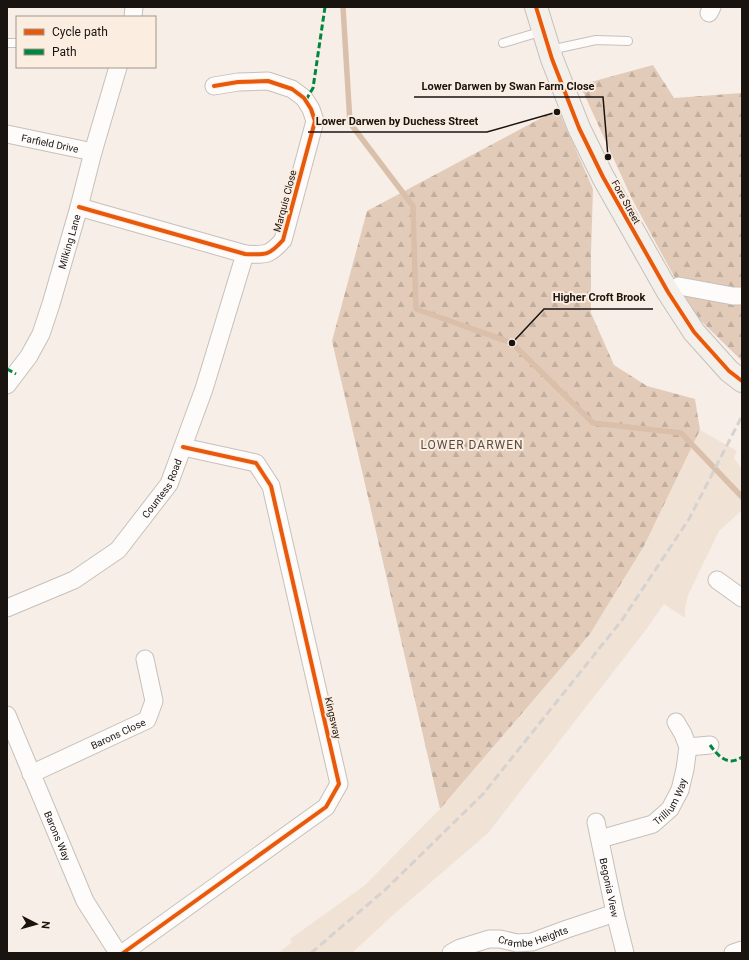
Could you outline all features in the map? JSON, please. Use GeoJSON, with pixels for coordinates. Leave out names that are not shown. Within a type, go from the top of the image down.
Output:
{"type":"FeatureCollection","features":[{"type":"Feature","properties":{"kind":"main road","name":"Fore Street"},"geometry":{"type":"LineString","coordinates":[[536,7],[546,40],[579,128],[603,177],[668,292],[694,332],[729,371],[742,381]]}},
{"type":"Feature","properties":{"kind":"street","name":"Milking Lane"},"geometry":{"type":"LineString","coordinates":[[7,385],[29,356],[41,334],[79,207],[116,68]]}},
{"type":"Feature","properties":{"kind":"street","name":"Marquis Close"},"geometry":{"type":"LineString","coordinates":[[79,207],[245,254],[263,255],[275,250],[283,240],[315,121],[311,109],[304,98],[292,89],[268,81],[238,82],[214,86]]}},
{"type":"Feature","properties":{"kind":"street","name":"Farfield Drive"},"geometry":{"type":"LineString","coordinates":[[7,134],[93,152]]}},
{"type":"Feature","properties":{"kind":"street","name":"Countess Road"},"geometry":{"type":"LineString","coordinates":[[7,608],[74,580],[118,550],[169,484],[204,389],[245,254]]}},
{"type":"Feature","properties":{"kind":"street"},"geometry":{"type":"LineString","coordinates":[[668,292],[679,286],[733,296],[742,296]]}},
{"type":"Feature","properties":{"kind":"street","name":"Kingsway"},"geometry":{"type":"LineString","coordinates":[[123,953],[326,808],[339,784],[272,486],[256,464],[183,447]]}},
{"type":"Feature","properties":{"kind":"street"},"geometry":{"type":"LineString","coordinates":[[717,580],[742,598]]}},
{"type":"Feature","properties":{"kind":"street","name":"Barons Close"},"geometry":{"type":"LineString","coordinates":[[31,774],[147,720],[154,701],[145,659]]}},
{"type":"Feature","properties":{"kind":"street","name":"Barons Way"},"geometry":{"type":"LineString","coordinates":[[7,714],[85,901],[118,953]]}},
{"type":"Feature","properties":{"kind":"street"},"geometry":{"type":"LineString","coordinates":[[676,722],[688,747],[710,745]]}},
{"type":"Feature","properties":{"kind":"street","name":"Trillium Way"},"geometry":{"type":"LineString","coordinates":[[600,839],[654,824],[670,809],[680,790],[688,747]]}},
{"type":"Feature","properties":{"kind":"street","name":"Begonia View"},"geometry":{"type":"LineString","coordinates":[[596,822],[625,953]]}},
{"type":"Feature","properties":{"kind":"street","name":"Crambe Heights"},"geometry":{"type":"LineString","coordinates":[[451,953],[460,948],[488,939],[500,939],[517,943],[532,942],[615,913]]}},
{"type":"Feature","properties":{"kind":"street"},"geometry":{"type":"LineString","coordinates":[[733,953],[742,950]]}},
{"type":"Feature","properties":{"kind":"lane"},"geometry":{"type":"LineString","coordinates":[[503,43],[546,40],[628,41]]}},
{"type":"Feature","properties":{"kind":"shaded area"},"geometry":{"type":"Polygon","coordinates":[[[700,430],[737,451],[734,458],[742,469],[742,510],[719,531],[688,595],[685,618],[664,604],[645,631],[488,833],[393,915],[352,953],[279,953],[292,942],[290,939],[364,886],[440,809],[590,634],[644,546],[700,430]]]}},
{"type":"Feature","properties":{"kind":"green space"},"geometry":{"type":"Polygon","coordinates":[[[653,65],[674,98],[742,93],[742,361],[695,315],[632,199],[580,85],[653,65]]]}},
{"type":"Feature","properties":{"kind":"green space"},"geometry":{"type":"Polygon","coordinates":[[[558,109],[593,189],[591,313],[614,365],[647,386],[695,399],[700,430],[644,546],[590,634],[440,809],[332,341],[367,211],[558,109]]]}},
{"type":"Feature","properties":{"kind":"waterway"},"geometry":{"type":"LineString","coordinates":[[343,7],[350,123],[413,206],[416,309],[512,343],[593,423],[681,433],[742,497]]}},
{"type":"Feature","properties":{"kind":"railway"},"geometry":{"type":"LineString","coordinates":[[311,953],[386,889],[483,794],[622,620],[689,519],[742,416]]}},
{"type":"Feature","properties":{"kind":"marked path"},"geometry":{"type":"LineString","coordinates":[[306,100],[313,88],[325,7]]}},
{"type":"Feature","properties":{"kind":"marked path"},"geometry":{"type":"LineString","coordinates":[[7,369],[16,374]]}},
{"type":"Feature","properties":{"kind":"marked path"},"geometry":{"type":"LineString","coordinates":[[710,745],[716,753],[724,759],[732,761],[742,757]]}},
{"type":"Feature","properties":{"kind":"cycle path"},"geometry":{"type":"LineString","coordinates":[[536,7],[552,59],[579,128],[603,177],[668,292],[694,332],[729,371],[742,381]]}},
{"type":"Feature","properties":{"kind":"cycle path"},"geometry":{"type":"LineString","coordinates":[[79,207],[245,254],[262,254],[270,252],[274,249],[283,240],[315,121],[311,109],[304,98],[292,89],[268,81],[238,82],[214,86]]}},
{"type":"Feature","properties":{"kind":"cycle path"},"geometry":{"type":"LineString","coordinates":[[123,953],[326,807],[339,784],[271,486],[256,463],[183,447]]}},
{"type":"Feature","properties":{"kind":"place","name":"Lower Darwen by Duchess Street"},"geometry":{"type":"Point","coordinates":[557,112]}},
{"type":"Feature","properties":{"kind":"place","name":"Lower Darwen by Swan Farm Close"},"geometry":{"type":"Point","coordinates":[608,157]}},
{"type":"Feature","properties":{"kind":"place","name":"Higher Croft Brook"},"geometry":{"type":"Point","coordinates":[512,343]}},
{"type":"Feature","properties":{"kind":"district","name":"LOWER DARWEN"},"geometry":{"type":"Point","coordinates":[472,445]}}]}
